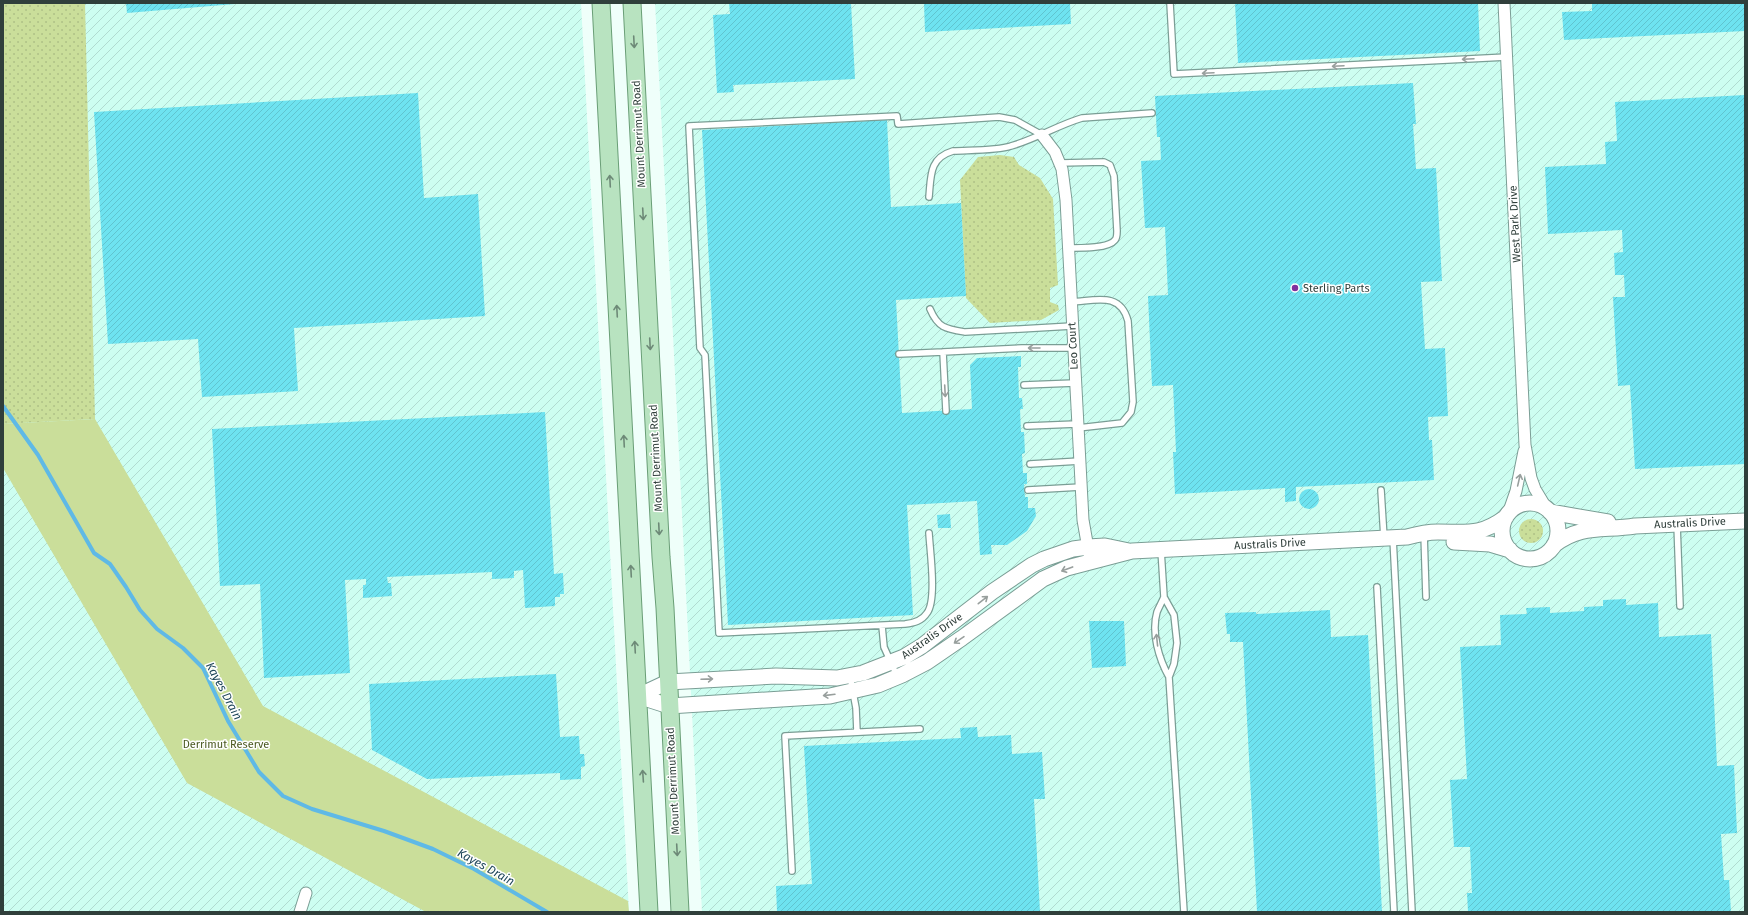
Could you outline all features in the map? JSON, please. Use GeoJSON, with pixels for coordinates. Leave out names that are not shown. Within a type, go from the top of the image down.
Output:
{"type":"FeatureCollection","features":[{"type":"Feature","properties":{"kind":"main road"},"geometry":{"type":"LineString","coordinates":[[601,3],[649,912]]}},
{"type":"Feature","properties":{"kind":"main road","name":"Mount Derrimut Road"},"geometry":{"type":"LineString","coordinates":[[632,3],[680,912]]}},
{"type":"Feature","properties":{"kind":"street","name":"West Park Drive"},"geometry":{"type":"LineString","coordinates":[[1504,3],[1526,445],[1531,478],[1535,489],[1549,510]]}},
{"type":"Feature","properties":{"kind":"street","name":"Leo Court"},"geometry":{"type":"LineString","coordinates":[[1042,135],[1055,152],[1060,163],[1066,200],[1083,520],[1089,555]]}},
{"type":"Feature","properties":{"kind":"street","name":"West Park Drive"},"geometry":{"type":"LineString","coordinates":[[1507,515],[1516,490],[1526,445]]}},
{"type":"Feature","properties":{"kind":"street"},"geometry":{"type":"LineString","coordinates":[[1524,504],[1536,504],[1549,510],[1554,516],[1558,528],[1558,534],[1554,545],[1549,552],[1542,556],[1525,558],[1510,550],[1503,537],[1503,526],[1507,515],[1524,504]]}},
{"type":"Feature","properties":{"kind":"street","name":"Australis Drive"},"geometry":{"type":"LineString","coordinates":[[1549,510],[1598,521],[1635,526]]}},
{"type":"Feature","properties":{"kind":"street","name":"Australis Drive"},"geometry":{"type":"LineString","coordinates":[[1424,537],[1472,532],[1489,528],[1507,515]]}},
{"type":"Feature","properties":{"kind":"street","name":"Australis Drive"},"geometry":{"type":"LineString","coordinates":[[1554,545],[1566,536],[1576,532],[1635,526],[1745,521]]}},
{"type":"Feature","properties":{"kind":"street","name":"Australis Drive"},"geometry":{"type":"LineString","coordinates":[[668,682],[776,676],[820,678],[863,673],[904,658],[922,646],[992,592],[1032,565],[1059,553],[1089,555],[1132,551],[1395,537],[1424,537],[1473,542],[1490,544],[1510,550]]}},
{"type":"Feature","properties":{"kind":"street","name":"Australis Drive"},"geometry":{"type":"LineString","coordinates":[[669,706],[830,696],[853,692],[878,685],[898,677],[927,662],[1043,579],[1067,568],[1089,555]]}},
{"type":"Feature","properties":{"kind":"street"},"geometry":{"type":"LineString","coordinates":[[638,696],[668,682]]}},
{"type":"Feature","properties":{"kind":"street"},"geometry":{"type":"LineString","coordinates":[[638,696],[669,706]]}},
{"type":"Feature","properties":{"kind":"street"},"geometry":{"type":"LineString","coordinates":[[300,912],[306,893]]}},
{"type":"Feature","properties":{"kind":"lane"},"geometry":{"type":"LineString","coordinates":[[1170,3],[1174,74],[1506,57]]}},
{"type":"Feature","properties":{"kind":"lane"},"geometry":{"type":"LineString","coordinates":[[929,198],[932,169],[937,160],[944,154],[953,151],[1009,147],[1042,135],[1072,120],[1082,118],[1152,113]]}},
{"type":"Feature","properties":{"kind":"lane"},"geometry":{"type":"LineString","coordinates":[[929,533],[932,598],[927,613],[923,618],[912,623],[882,626],[719,633],[705,355],[700,348],[689,126],[897,116],[898,124],[999,117],[1015,120],[1042,135]]}},
{"type":"Feature","properties":{"kind":"lane"},"geometry":{"type":"LineString","coordinates":[[1060,163],[1104,162],[1110,165],[1114,176],[1117,231],[1116,239],[1112,243],[1101,246],[1068,248]]}},
{"type":"Feature","properties":{"kind":"lane"},"geometry":{"type":"LineString","coordinates":[[1027,426],[1077,426],[1122,423],[1130,412],[1132,395],[1128,321],[1126,312],[1121,304],[1112,300],[1071,302]]}},
{"type":"Feature","properties":{"kind":"lane"},"geometry":{"type":"LineString","coordinates":[[930,309],[939,324],[948,329],[965,332],[1072,326]]}},
{"type":"Feature","properties":{"kind":"lane"},"geometry":{"type":"LineString","coordinates":[[899,354],[1022,348],[1073,348]]}},
{"type":"Feature","properties":{"kind":"lane"},"geometry":{"type":"LineString","coordinates":[[943,352],[946,411]]}},
{"type":"Feature","properties":{"kind":"lane"},"geometry":{"type":"LineString","coordinates":[[1024,385],[1075,383]]}},
{"type":"Feature","properties":{"kind":"lane"},"geometry":{"type":"LineString","coordinates":[[1030,464],[1080,461]]}},
{"type":"Feature","properties":{"kind":"lane"},"geometry":{"type":"LineString","coordinates":[[1028,490],[1081,487]]}},
{"type":"Feature","properties":{"kind":"lane"},"geometry":{"type":"LineString","coordinates":[[1381,490],[1395,537],[1412,912]]}},
{"type":"Feature","properties":{"kind":"lane"},"geometry":{"type":"LineString","coordinates":[[1677,524],[1680,606]]}},
{"type":"Feature","properties":{"kind":"lane"},"geometry":{"type":"LineString","coordinates":[[1424,537],[1426,597]]}},
{"type":"Feature","properties":{"kind":"lane"},"geometry":{"type":"LineString","coordinates":[[1161,550],[1164,598],[1174,615],[1177,636],[1174,664],[1169,677]]}},
{"type":"Feature","properties":{"kind":"lane"},"geometry":{"type":"LineString","coordinates":[[1377,587],[1394,912]]}},
{"type":"Feature","properties":{"kind":"lane"},"geometry":{"type":"LineString","coordinates":[[1164,598],[1157,613],[1156,630],[1158,651],[1169,677],[1184,912]]}},
{"type":"Feature","properties":{"kind":"lane"},"geometry":{"type":"LineString","coordinates":[[882,626],[884,647],[898,677]]}},
{"type":"Feature","properties":{"kind":"lane"},"geometry":{"type":"LineString","coordinates":[[850,675],[857,732]]}},
{"type":"Feature","properties":{"kind":"lane"},"geometry":{"type":"LineString","coordinates":[[792,871],[785,736],[920,729]]}},
{"type":"Feature","properties":{"kind":"shaded area"},"geometry":{"type":"Polygon","coordinates":[[[3,3],[581,3],[629,912],[3,912],[3,3]]]}},
{"type":"Feature","properties":{"kind":"shaded area"},"geometry":{"type":"Polygon","coordinates":[[[655,3],[1745,3],[1745,912],[702,912],[655,3]]]}},
{"type":"Feature","properties":{"kind":"green space"},"geometry":{"type":"Polygon","coordinates":[[[3,3],[85,3],[95,419],[3,424],[3,3]]]}},
{"type":"Feature","properties":{"kind":"green space"},"geometry":{"type":"Polygon","coordinates":[[[1000,155],[1014,157],[1019,165],[1040,178],[1053,199],[1058,285],[1050,288],[1050,302],[1058,305],[1059,310],[1041,320],[990,323],[966,298],[960,180],[978,157],[1000,155]]]}},
{"type":"Feature","properties":{"kind":"green space","name":"Derrimut Reserve"},"geometry":{"type":"Polygon","coordinates":[[[95,419],[263,706],[628,901],[629,912],[426,912],[187,783],[3,468],[3,424],[95,419]]]}},
{"type":"Feature","properties":{"kind":"green space"},"geometry":{"type":"Polygon","coordinates":[[[1531,519],[1536,520],[1542,526],[1542,536],[1536,542],[1531,543],[1526,542],[1520,536],[1519,531],[1520,526],[1526,520],[1531,519]]]}},
{"type":"Feature","properties":{"kind":"building"},"geometry":{"type":"Polygon","coordinates":[[[126,3],[235,3],[235,4],[127,13],[126,3]]]}},
{"type":"Feature","properties":{"kind":"building"},"geometry":{"type":"Polygon","coordinates":[[[729,3],[851,3],[855,79],[733,85],[734,92],[717,93],[713,15],[730,14],[729,3]]]}},
{"type":"Feature","properties":{"kind":"building"},"geometry":{"type":"Polygon","coordinates":[[[924,3],[1070,3],[1071,24],[925,32],[924,3]]]}},
{"type":"Feature","properties":{"kind":"building"},"geometry":{"type":"Polygon","coordinates":[[[1235,3],[1478,3],[1480,51],[1238,63],[1235,3]]]}},
{"type":"Feature","properties":{"kind":"building"},"geometry":{"type":"Polygon","coordinates":[[[1592,3],[1745,3],[1745,31],[1564,40],[1562,12],[1592,11],[1592,3]]]}},
{"type":"Feature","properties":{"kind":"building","name":"Sterling Parts"},"geometry":{"type":"Polygon","coordinates":[[[1413,83],[1416,124],[1413,124],[1416,169],[1436,168],[1442,281],[1421,282],[1425,349],[1445,348],[1448,416],[1428,417],[1429,440],[1432,440],[1434,480],[1296,487],[1296,501],[1285,502],[1285,488],[1175,494],[1173,452],[1176,452],[1173,385],[1152,386],[1148,296],[1168,295],[1165,227],[1145,228],[1141,161],[1161,160],[1160,137],[1157,137],[1155,96],[1413,83]]]}},
{"type":"Feature","properties":{"kind":"building"},"geometry":{"type":"Polygon","coordinates":[[[418,93],[424,198],[478,194],[485,316],[294,328],[298,391],[202,397],[198,339],[108,344],[94,112],[418,93]]]}},
{"type":"Feature","properties":{"kind":"building"},"geometry":{"type":"Polygon","coordinates":[[[1745,95],[1745,464],[1635,469],[1630,385],[1618,386],[1613,297],[1625,297],[1624,275],[1615,275],[1614,253],[1623,252],[1622,230],[1548,234],[1545,167],[1606,164],[1605,142],[1617,141],[1615,102],[1745,95]]]}},
{"type":"Feature","properties":{"kind":"building"},"geometry":{"type":"Polygon","coordinates":[[[887,120],[891,207],[961,203],[966,296],[896,300],[902,413],[972,409],[970,365],[977,358],[1021,356],[1021,367],[1018,367],[1019,398],[1022,398],[1023,409],[1020,409],[1021,432],[1024,432],[1025,453],[1022,454],[1023,473],[1027,473],[1027,484],[1024,484],[1025,497],[1028,497],[1028,508],[1035,508],[1036,516],[1027,531],[1007,545],[991,545],[992,554],[980,555],[977,501],[907,505],[913,615],[728,625],[702,130],[887,120]]]}},
{"type":"Feature","properties":{"kind":"building"},"geometry":{"type":"Polygon","coordinates":[[[545,412],[554,574],[563,573],[564,594],[560,594],[560,597],[555,597],[555,606],[525,608],[523,570],[514,571],[514,578],[492,579],[492,572],[387,577],[388,583],[391,583],[392,596],[363,598],[363,585],[366,585],[366,579],[345,580],[350,673],[264,678],[260,584],[220,586],[212,429],[545,412]]]}},
{"type":"Feature","properties":{"kind":"building"},"geometry":{"type":"Polygon","coordinates":[[[1305,489],[1313,489],[1319,495],[1319,503],[1313,509],[1305,509],[1299,503],[1299,495],[1305,489]]]}},
{"type":"Feature","properties":{"kind":"building"},"geometry":{"type":"Polygon","coordinates":[[[950,514],[951,528],[938,528],[937,515],[950,514]]]}},
{"type":"Feature","properties":{"kind":"building"},"geometry":{"type":"Polygon","coordinates":[[[1626,599],[1626,605],[1658,603],[1659,637],[1711,634],[1717,766],[1734,765],[1737,833],[1721,834],[1724,880],[1729,880],[1731,912],[1468,912],[1467,893],[1472,893],[1470,847],[1454,847],[1450,780],[1467,779],[1460,647],[1501,645],[1500,615],[1527,614],[1526,608],[1550,607],[1550,613],[1584,611],[1584,607],[1603,606],[1603,600],[1626,599]]]}},
{"type":"Feature","properties":{"kind":"building"},"geometry":{"type":"Polygon","coordinates":[[[1330,610],[1331,637],[1368,635],[1382,912],[1257,912],[1243,642],[1230,642],[1230,634],[1227,634],[1225,613],[1256,612],[1256,614],[1330,610]]]}},
{"type":"Feature","properties":{"kind":"building"},"geometry":{"type":"Polygon","coordinates":[[[1089,621],[1124,621],[1126,666],[1092,668],[1089,621]]]}},
{"type":"Feature","properties":{"kind":"building"},"geometry":{"type":"Polygon","coordinates":[[[556,674],[560,737],[579,736],[580,754],[584,754],[585,766],[581,767],[581,779],[560,780],[560,773],[427,779],[372,750],[369,684],[556,674]]]}},
{"type":"Feature","properties":{"kind":"building"},"geometry":{"type":"Polygon","coordinates":[[[977,727],[978,737],[1011,735],[1012,754],[1042,752],[1045,799],[1034,799],[1040,912],[777,912],[776,886],[812,884],[804,746],[961,738],[960,728],[977,727]]]}},
{"type":"Feature","properties":{"kind":"waterway","name":"Kayes Drain"},"geometry":{"type":"LineString","coordinates":[[3,406],[38,455],[94,553],[110,564],[140,610],[157,629],[183,648],[203,668],[228,721],[259,772],[283,796],[312,809],[384,831],[433,849],[474,869],[547,912]]}},
{"type":"Feature","properties":{"kind":"place","name":"Sterling Parts"},"geometry":{"type":"Point","coordinates":[1295,288]}}]}
